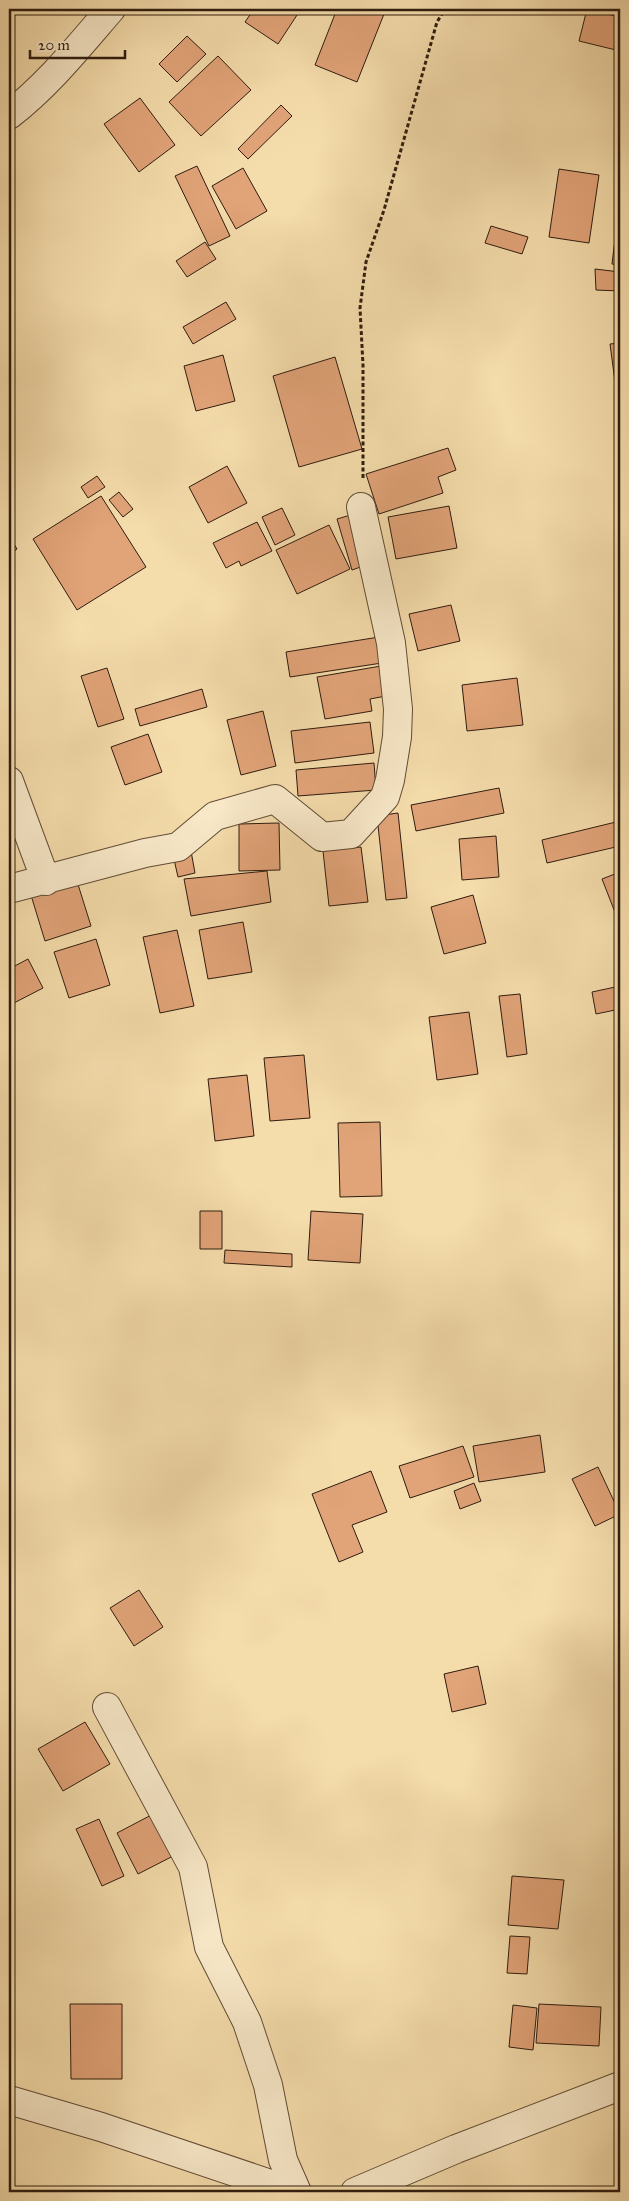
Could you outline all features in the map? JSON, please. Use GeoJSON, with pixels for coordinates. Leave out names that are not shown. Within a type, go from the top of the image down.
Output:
{"type":"FeatureCollection","features":[{"type":"Feature","properties":{"kind":"street"},"geometry":{"type":"LineString","coordinates":[[9,115],[27,101],[111,9]]}},
{"type":"Feature","properties":{"kind":"street"},"geometry":{"type":"LineString","coordinates":[[9,889],[46,881],[145,853],[178,847],[215,816],[275,800],[322,837],[350,834],[385,797],[394,754],[398,709],[391,643],[361,507]]}},
{"type":"Feature","properties":{"kind":"street"},"geometry":{"type":"LineString","coordinates":[[9,781],[46,881]]}},
{"type":"Feature","properties":{"kind":"street"},"geometry":{"type":"LineString","coordinates":[[107,1707],[193,1868],[209,1947],[247,2022],[268,2085],[284,2160],[296,2192]]}},
{"type":"Feature","properties":{"kind":"street"},"geometry":{"type":"LineString","coordinates":[[355,2192],[620,2083]]}},
{"type":"Feature","properties":{"kind":"street"},"geometry":{"type":"LineString","coordinates":[[9,2100],[137,2139],[296,2192]]}},
{"type":"Feature","properties":{"kind":"path"},"geometry":{"type":"LineString","coordinates":[[361,507],[364,473],[364,412],[360,308],[366,262],[384,210],[437,22],[445,9]]}},
{"type":"Feature","properties":{"kind":"building"},"geometry":{"type":"Polygon","coordinates":[[[254,9],[301,9],[278,44],[245,22],[254,9]]]}},
{"type":"Feature","properties":{"kind":"building"},"geometry":{"type":"Polygon","coordinates":[[[337,9],[386,9],[357,82],[315,65],[337,9]]]}},
{"type":"Feature","properties":{"kind":"building"},"geometry":{"type":"Polygon","coordinates":[[[587,9],[620,17],[620,51],[579,41],[587,9]]]}},
{"type":"Feature","properties":{"kind":"building"},"geometry":{"type":"Polygon","coordinates":[[[187,36],[206,54],[177,82],[159,64],[187,36]]]}},
{"type":"Feature","properties":{"kind":"building"},"geometry":{"type":"Polygon","coordinates":[[[218,56],[251,90],[201,136],[169,102],[218,56]]]}},
{"type":"Feature","properties":{"kind":"building"},"geometry":{"type":"Polygon","coordinates":[[[140,98],[175,145],[139,172],[104,124],[140,98]]]}},
{"type":"Feature","properties":{"kind":"building"},"geometry":{"type":"Polygon","coordinates":[[[281,105],[292,116],[248,159],[238,149],[281,105]]]}},
{"type":"Feature","properties":{"kind":"building"},"geometry":{"type":"Polygon","coordinates":[[[197,166],[230,236],[209,246],[175,176],[197,166]]]}},
{"type":"Feature","properties":{"kind":"building"},"geometry":{"type":"Polygon","coordinates":[[[243,168],[267,211],[236,229],[212,186],[243,168]]]}},
{"type":"Feature","properties":{"kind":"building"},"geometry":{"type":"Polygon","coordinates":[[[559,169],[599,175],[589,243],[549,237],[559,169]]]}},
{"type":"Feature","properties":{"kind":"building"},"geometry":{"type":"Polygon","coordinates":[[[617,223],[620,224],[620,265],[612,264],[617,223]]]}},
{"type":"Feature","properties":{"kind":"building"},"geometry":{"type":"Polygon","coordinates":[[[491,226],[528,237],[522,254],[485,243],[491,226]]]}},
{"type":"Feature","properties":{"kind":"building"},"geometry":{"type":"Polygon","coordinates":[[[205,242],[216,259],[187,277],[176,261],[205,242]]]}},
{"type":"Feature","properties":{"kind":"building"},"geometry":{"type":"Polygon","coordinates":[[[595,269],[620,272],[620,291],[596,290],[595,269]]]}},
{"type":"Feature","properties":{"kind":"building"},"geometry":{"type":"Polygon","coordinates":[[[226,302],[236,319],[193,344],[183,327],[226,302]]]}},
{"type":"Feature","properties":{"kind":"building"},"geometry":{"type":"Polygon","coordinates":[[[620,343],[620,411],[619,412],[610,344],[620,343]]]}},
{"type":"Feature","properties":{"kind":"building"},"geometry":{"type":"Polygon","coordinates":[[[223,355],[235,401],[196,411],[184,366],[223,355]]]}},
{"type":"Feature","properties":{"kind":"building"},"geometry":{"type":"Polygon","coordinates":[[[335,357],[362,449],[299,467],[273,376],[335,357]]]}},
{"type":"Feature","properties":{"kind":"building"},"geometry":{"type":"Polygon","coordinates":[[[448,448],[456,470],[438,477],[443,493],[379,514],[366,474],[448,448]]]}},
{"type":"Feature","properties":{"kind":"building"},"geometry":{"type":"Polygon","coordinates":[[[227,466],[247,503],[208,523],[189,487],[227,466]]]}},
{"type":"Feature","properties":{"kind":"building"},"geometry":{"type":"Polygon","coordinates":[[[97,476],[105,487],[88,498],[81,487],[97,476]]]}},
{"type":"Feature","properties":{"kind":"building"},"geometry":{"type":"Polygon","coordinates":[[[119,492],[133,509],[123,517],[109,500],[119,492]]]}},
{"type":"Feature","properties":{"kind":"building"},"geometry":{"type":"Polygon","coordinates":[[[101,496],[146,567],[77,610],[33,539],[101,496]]]}},
{"type":"Feature","properties":{"kind":"building"},"geometry":{"type":"Polygon","coordinates":[[[449,506],[457,548],[396,559],[388,517],[449,506]]]}},
{"type":"Feature","properties":{"kind":"building"},"geometry":{"type":"Polygon","coordinates":[[[282,508],[295,535],[275,545],[262,517],[282,508]]]}},
{"type":"Feature","properties":{"kind":"building"},"geometry":{"type":"Polygon","coordinates":[[[354,514],[369,564],[352,570],[337,519],[354,514]]]}},
{"type":"Feature","properties":{"kind":"building"},"geometry":{"type":"Polygon","coordinates":[[[257,522],[272,551],[241,566],[239,561],[226,568],[213,543],[257,522]]]}},
{"type":"Feature","properties":{"kind":"building"},"geometry":{"type":"Polygon","coordinates":[[[329,525],[350,569],[297,594],[276,550],[329,525]]]}},
{"type":"Feature","properties":{"kind":"building"},"geometry":{"type":"Polygon","coordinates":[[[9,535],[17,549],[9,555],[9,535]]]}},
{"type":"Feature","properties":{"kind":"building"},"geometry":{"type":"Polygon","coordinates":[[[451,605],[460,641],[418,651],[409,614],[451,605]]]}},
{"type":"Feature","properties":{"kind":"building"},"geometry":{"type":"Polygon","coordinates":[[[379,637],[382,663],[290,677],[286,652],[379,637]]]}},
{"type":"Feature","properties":{"kind":"building"},"geometry":{"type":"Polygon","coordinates":[[[381,666],[386,696],[370,699],[372,711],[325,719],[317,677],[381,666]]]}},
{"type":"Feature","properties":{"kind":"building"},"geometry":{"type":"Polygon","coordinates":[[[107,668],[124,719],[98,727],[81,676],[107,668]]]}},
{"type":"Feature","properties":{"kind":"building"},"geometry":{"type":"Polygon","coordinates":[[[517,678],[523,725],[467,731],[462,685],[517,678]]]}},
{"type":"Feature","properties":{"kind":"building"},"geometry":{"type":"Polygon","coordinates":[[[202,689],[207,707],[140,726],[135,709],[202,689]]]}},
{"type":"Feature","properties":{"kind":"building"},"geometry":{"type":"Polygon","coordinates":[[[263,711],[276,766],[241,775],[227,720],[263,711]]]}},
{"type":"Feature","properties":{"kind":"building"},"geometry":{"type":"Polygon","coordinates":[[[370,722],[374,753],[295,763],[291,731],[370,722]]]}},
{"type":"Feature","properties":{"kind":"building"},"geometry":{"type":"Polygon","coordinates":[[[148,734],[162,772],[125,785],[111,747],[148,734]]]}},
{"type":"Feature","properties":{"kind":"building"},"geometry":{"type":"Polygon","coordinates":[[[374,763],[376,790],[298,796],[296,770],[374,763]]]}},
{"type":"Feature","properties":{"kind":"building"},"geometry":{"type":"Polygon","coordinates":[[[499,788],[504,813],[416,831],[411,805],[499,788]]]}},
{"type":"Feature","properties":{"kind":"building"},"geometry":{"type":"Polygon","coordinates":[[[398,813],[407,898],[386,900],[377,816],[398,813]]]}},
{"type":"Feature","properties":{"kind":"building"},"geometry":{"type":"Polygon","coordinates":[[[620,821],[620,846],[547,863],[542,840],[620,821]]]}},
{"type":"Feature","properties":{"kind":"building"},"geometry":{"type":"Polygon","coordinates":[[[279,823],[280,870],[239,871],[239,824],[279,823]]]}},
{"type":"Feature","properties":{"kind":"building"},"geometry":{"type":"Polygon","coordinates":[[[496,836],[499,877],[462,880],[459,839],[496,836]]]}},
{"type":"Feature","properties":{"kind":"building"},"geometry":{"type":"Polygon","coordinates":[[[361,847],[368,902],[329,906],[323,851],[361,847]]]}},
{"type":"Feature","properties":{"kind":"building"},"geometry":{"type":"Polygon","coordinates":[[[191,851],[195,873],[178,877],[173,855],[191,851]]]}},
{"type":"Feature","properties":{"kind":"building"},"geometry":{"type":"Polygon","coordinates":[[[267,871],[271,902],[191,916],[184,879],[267,871]]]}},
{"type":"Feature","properties":{"kind":"building"},"geometry":{"type":"Polygon","coordinates":[[[620,872],[620,919],[618,920],[602,879],[620,872]]]}},
{"type":"Feature","properties":{"kind":"building"},"geometry":{"type":"Polygon","coordinates":[[[76,878],[91,926],[45,941],[30,892],[76,878]]]}},
{"type":"Feature","properties":{"kind":"building"},"geometry":{"type":"Polygon","coordinates":[[[473,895],[486,943],[444,954],[431,907],[473,895]]]}},
{"type":"Feature","properties":{"kind":"building"},"geometry":{"type":"Polygon","coordinates":[[[243,922],[252,972],[208,979],[199,930],[243,922]]]}},
{"type":"Feature","properties":{"kind":"building"},"geometry":{"type":"Polygon","coordinates":[[[177,930],[194,1006],[160,1013],[143,937],[177,930]]]}},
{"type":"Feature","properties":{"kind":"building"},"geometry":{"type":"Polygon","coordinates":[[[96,939],[110,985],[69,998],[54,952],[96,939]]]}},
{"type":"Feature","properties":{"kind":"building"},"geometry":{"type":"Polygon","coordinates":[[[28,959],[43,988],[10,1005],[9,969],[28,959]]]}},
{"type":"Feature","properties":{"kind":"building"},"geometry":{"type":"Polygon","coordinates":[[[620,986],[620,1009],[596,1014],[592,992],[620,986]]]}},
{"type":"Feature","properties":{"kind":"building"},"geometry":{"type":"Polygon","coordinates":[[[520,994],[527,1054],[507,1057],[499,996],[520,994]]]}},
{"type":"Feature","properties":{"kind":"building"},"geometry":{"type":"Polygon","coordinates":[[[469,1012],[478,1074],[437,1080],[429,1017],[469,1012]]]}},
{"type":"Feature","properties":{"kind":"building"},"geometry":{"type":"Polygon","coordinates":[[[304,1055],[310,1118],[270,1121],[264,1058],[304,1055]]]}},
{"type":"Feature","properties":{"kind":"building"},"geometry":{"type":"Polygon","coordinates":[[[247,1075],[254,1136],[215,1141],[208,1079],[247,1075]]]}},
{"type":"Feature","properties":{"kind":"building"},"geometry":{"type":"Polygon","coordinates":[[[380,1122],[382,1196],[340,1197],[338,1123],[380,1122]]]}},
{"type":"Feature","properties":{"kind":"building"},"geometry":{"type":"Polygon","coordinates":[[[200,1211],[222,1211],[222,1249],[200,1249],[200,1211]]]}},
{"type":"Feature","properties":{"kind":"building"},"geometry":{"type":"Polygon","coordinates":[[[311,1211],[363,1214],[360,1263],[308,1260],[311,1211]]]}},
{"type":"Feature","properties":{"kind":"building"},"geometry":{"type":"Polygon","coordinates":[[[225,1250],[292,1254],[292,1267],[224,1263],[225,1250]]]}},
{"type":"Feature","properties":{"kind":"building"},"geometry":{"type":"Polygon","coordinates":[[[540,1435],[545,1472],[479,1482],[473,1446],[540,1435]]]}},
{"type":"Feature","properties":{"kind":"building"},"geometry":{"type":"Polygon","coordinates":[[[463,1446],[474,1477],[410,1498],[399,1466],[463,1446]]]}},
{"type":"Feature","properties":{"kind":"building"},"geometry":{"type":"Polygon","coordinates":[[[598,1467],[620,1514],[595,1526],[572,1479],[598,1467]]]}},
{"type":"Feature","properties":{"kind":"building"},"geometry":{"type":"Polygon","coordinates":[[[371,1471],[387,1512],[352,1525],[363,1552],[339,1562],[312,1494],[371,1471]]]}},
{"type":"Feature","properties":{"kind":"building"},"geometry":{"type":"Polygon","coordinates":[[[474,1483],[481,1501],[460,1509],[454,1491],[474,1483]]]}},
{"type":"Feature","properties":{"kind":"building"},"geometry":{"type":"Polygon","coordinates":[[[139,1590],[163,1627],[134,1646],[110,1608],[139,1590]]]}},
{"type":"Feature","properties":{"kind":"building"},"geometry":{"type":"Polygon","coordinates":[[[478,1666],[486,1704],[452,1712],[444,1674],[478,1666]]]}},
{"type":"Feature","properties":{"kind":"building"},"geometry":{"type":"Polygon","coordinates":[[[85,1722],[110,1764],[63,1791],[38,1749],[85,1722]]]}},
{"type":"Feature","properties":{"kind":"building"},"geometry":{"type":"Polygon","coordinates":[[[157,1812],[179,1853],[138,1874],[117,1833],[157,1812]]]}},
{"type":"Feature","properties":{"kind":"building"},"geometry":{"type":"Polygon","coordinates":[[[99,1819],[124,1876],[102,1886],[76,1829],[99,1819]]]}},
{"type":"Feature","properties":{"kind":"building"},"geometry":{"type":"Polygon","coordinates":[[[512,1876],[564,1880],[558,1929],[508,1925],[512,1876]]]}},
{"type":"Feature","properties":{"kind":"building"},"geometry":{"type":"Polygon","coordinates":[[[510,1936],[530,1937],[527,1974],[507,1973],[510,1936]]]}},
{"type":"Feature","properties":{"kind":"building"},"geometry":{"type":"Polygon","coordinates":[[[70,2004],[122,2004],[122,2079],[71,2079],[70,2004]]]}},
{"type":"Feature","properties":{"kind":"building"},"geometry":{"type":"Polygon","coordinates":[[[539,2004],[601,2007],[599,2046],[536,2043],[539,2004]]]}},
{"type":"Feature","properties":{"kind":"building"},"geometry":{"type":"Polygon","coordinates":[[[513,2005],[537,2008],[533,2050],[509,2047],[513,2005]]]}}]}
